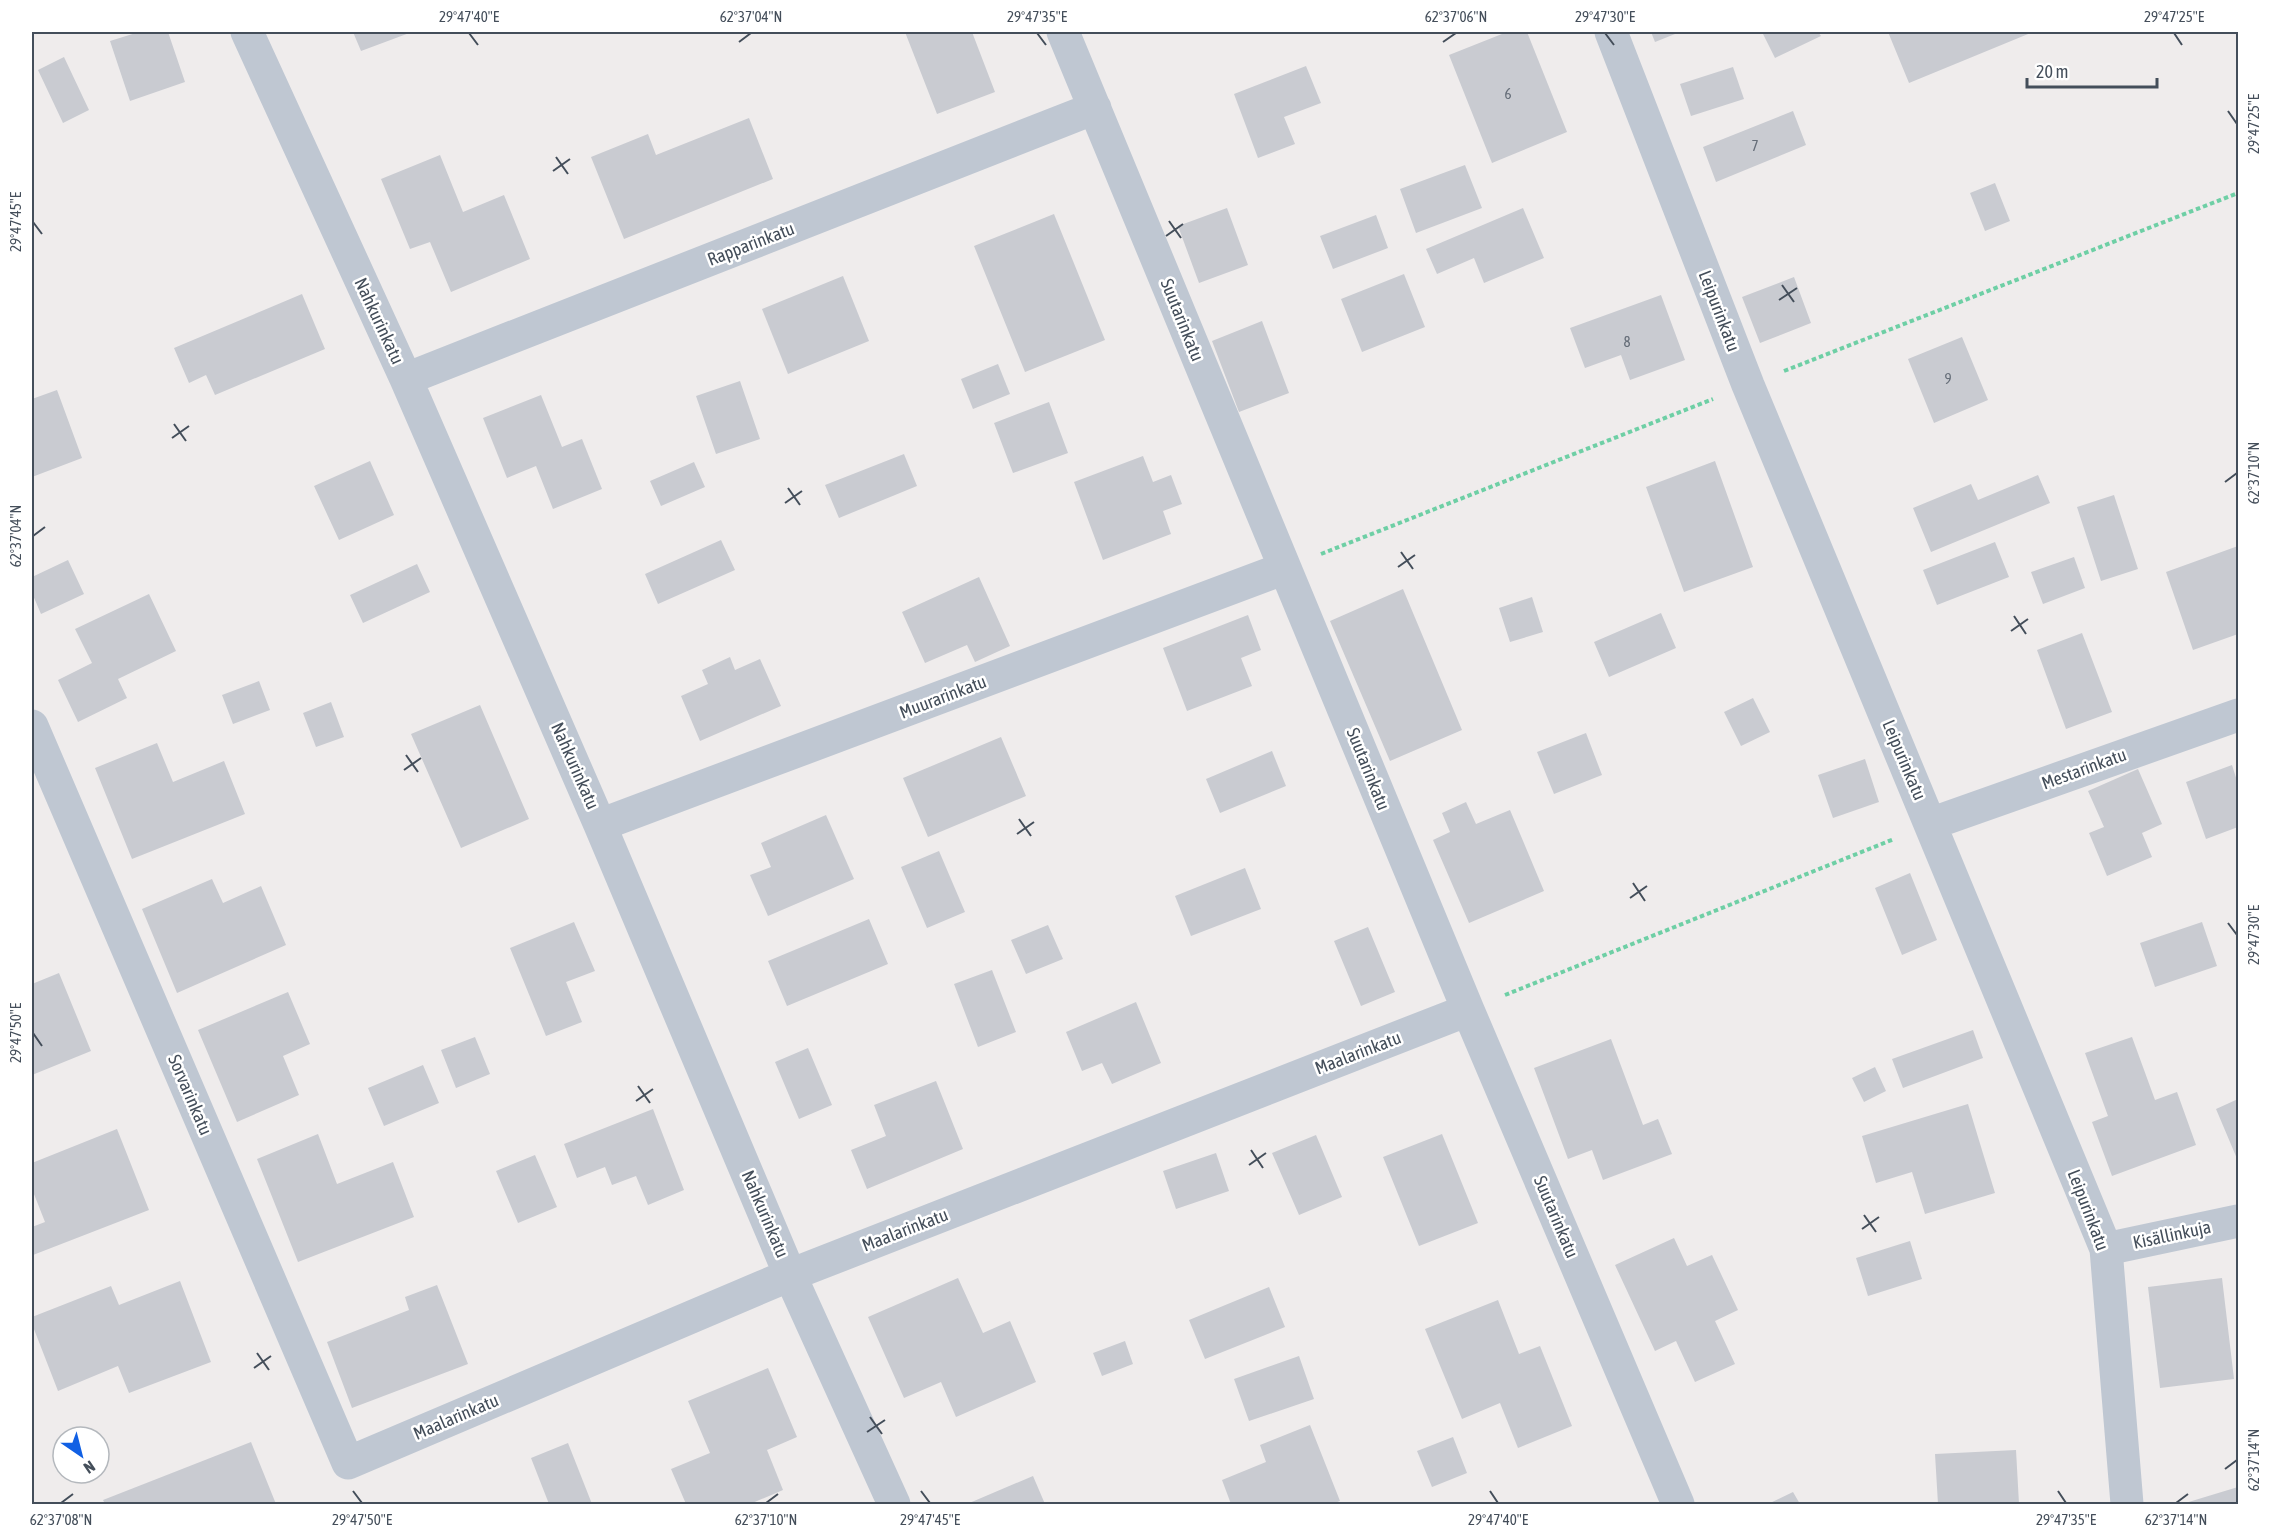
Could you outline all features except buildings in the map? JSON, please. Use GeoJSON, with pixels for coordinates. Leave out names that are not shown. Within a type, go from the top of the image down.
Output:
{"type":"FeatureCollection","features":[{"type":"Feature","properties":{"kind":"street","name":"Nahkurinkatu"},"geometry":{"type":"LineString","coordinates":[[247,32],[406,380],[600,825],[790,1275],[894,1504]]}},
{"type":"Feature","properties":{"kind":"street","name":"Suutarinkatu"},"geometry":{"type":"LineString","coordinates":[[1063,32],[1468,1010],[1678,1504]]}},
{"type":"Feature","properties":{"kind":"street","name":"Leipurinkatu"},"geometry":{"type":"LineString","coordinates":[[1611,32],[1748,385],[2106,1249],[2127,1504]]}},
{"type":"Feature","properties":{"kind":"street","name":"Rapparinkatu"},"geometry":{"type":"LineString","coordinates":[[406,380],[1095,108]]}},
{"type":"Feature","properties":{"kind":"street","name":"Muurarinkatu"},"geometry":{"type":"LineString","coordinates":[[600,825],[1285,568]]}},
{"type":"Feature","properties":{"kind":"street","name":"Mestarinkatu"},"geometry":{"type":"LineString","coordinates":[[1930,824],[2238,715]]}},
{"type":"Feature","properties":{"kind":"street","name":"Sorvarinkatu"},"geometry":{"type":"LineString","coordinates":[[32,726],[348,1463]]}},
{"type":"Feature","properties":{"kind":"street","name":"Maalarinkatu"},"geometry":{"type":"LineString","coordinates":[[348,1463],[790,1275],[1468,1010]]}},
{"type":"Feature","properties":{"kind":"street","name":"Kisällinkuja"},"geometry":{"type":"LineString","coordinates":[[2106,1249],[2238,1221]]}},
{"type":"Feature","properties":{"kind":"path"},"geometry":{"type":"LineString","coordinates":[[1468,1010],[1930,824]]}}]}
